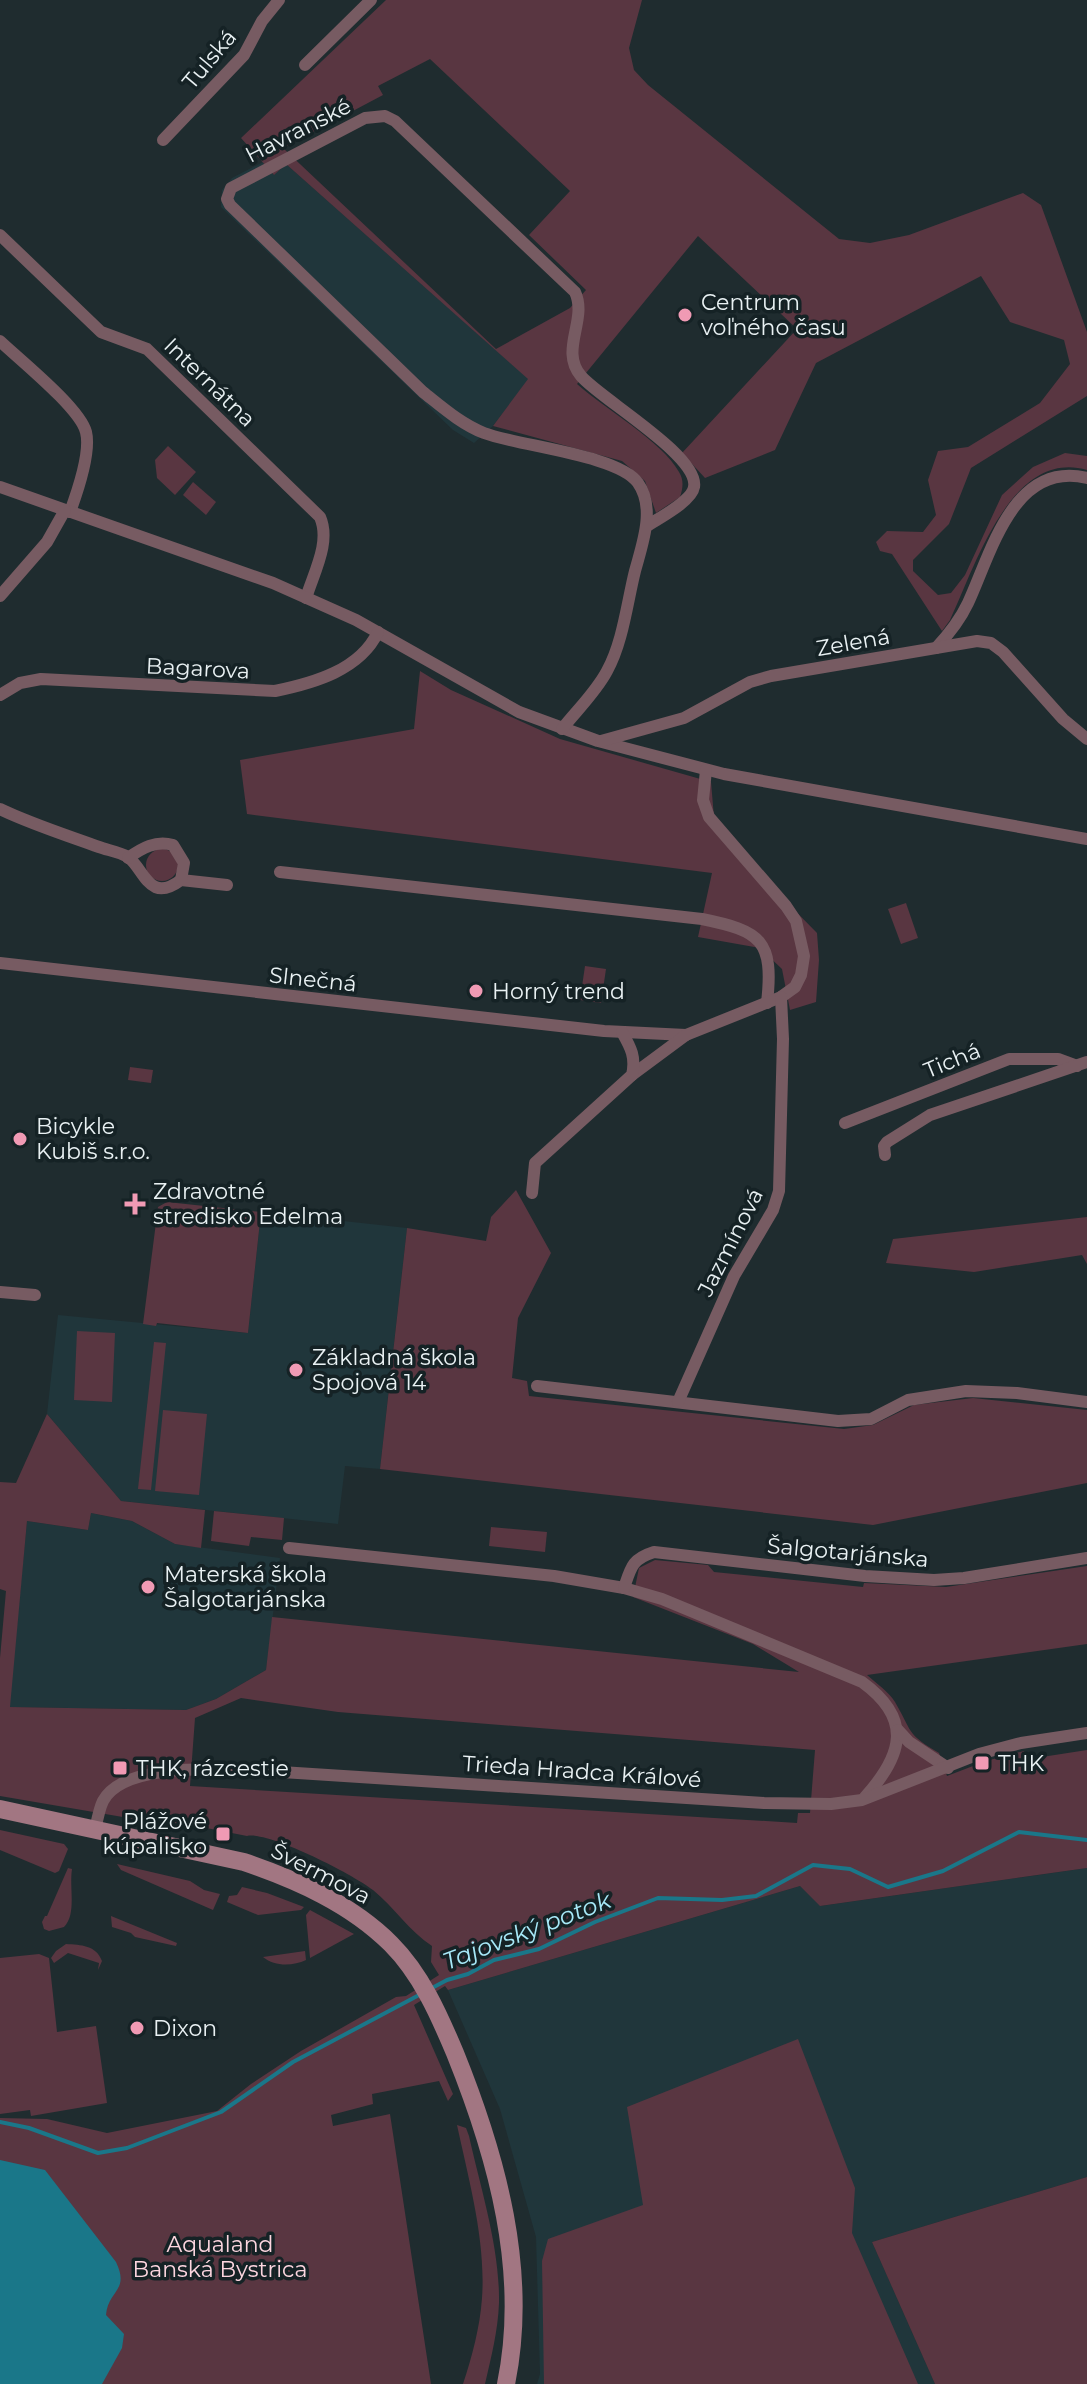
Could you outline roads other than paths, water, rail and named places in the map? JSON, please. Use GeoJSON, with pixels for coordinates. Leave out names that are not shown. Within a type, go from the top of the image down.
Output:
{"type":"FeatureCollection","features":[{"type":"Feature","properties":{"kind":"street","name":"Tulská"},"geometry":{"type":"LineString","coordinates":[[163,140],[244,55],[262,21],[279,0]]}},
{"type":"Feature","properties":{"kind":"street"},"geometry":{"type":"LineString","coordinates":[[305,65],[371,0]]}},
{"type":"Feature","properties":{"kind":"street","name":"Havranské"},"geometry":{"type":"LineString","coordinates":[[562,729],[609,668],[647,526],[638,481],[622,469],[484,433],[450,414],[423,392],[230,205],[227,199],[231,188],[365,118],[385,116],[395,121],[575,292],[579,307],[571,351],[573,363],[582,377],[633,416],[685,466],[694,481],[694,489],[687,499],[647,526]]}},
{"type":"Feature","properties":{"kind":"street","name":"Internátna"},"geometry":{"type":"LineString","coordinates":[[0,235],[101,332],[147,349],[320,517],[325,540],[306,598]]}},
{"type":"Feature","properties":{"kind":"street"},"geometry":{"type":"LineString","coordinates":[[0,341],[70,407],[86,431],[87,445],[68,511],[47,542],[0,596]]}},
{"type":"Feature","properties":{"kind":"street"},"geometry":{"type":"LineString","coordinates":[[936,648],[953,629],[966,606],[1011,509],[1035,486],[1050,479],[1065,475],[1087,478]]}},
{"type":"Feature","properties":{"kind":"street"},"geometry":{"type":"LineString","coordinates":[[0,487],[273,583],[378,632],[480,693],[519,712],[598,741],[706,770],[1087,839]]}},
{"type":"Feature","properties":{"kind":"street","name":"Bagarova"},"geometry":{"type":"LineString","coordinates":[[0,695],[20,683],[41,679],[275,691],[345,667],[365,654],[378,632]]}},
{"type":"Feature","properties":{"kind":"street","name":"Zelená"},"geometry":{"type":"LineString","coordinates":[[598,741],[684,718],[750,682],[771,676],[977,641],[998,647],[1063,719],[1087,739]]}},
{"type":"Feature","properties":{"kind":"street"},"geometry":{"type":"LineString","coordinates":[[706,770],[703,800],[709,817],[796,921],[804,956],[801,975],[795,987],[781,997]]}},
{"type":"Feature","properties":{"kind":"street"},"geometry":{"type":"LineString","coordinates":[[0,809],[128,858],[153,886],[173,886],[181,880],[227,885]]}},
{"type":"Feature","properties":{"kind":"street"},"geometry":{"type":"LineString","coordinates":[[128,858],[154,844],[173,845],[184,863],[181,880]]}},
{"type":"Feature","properties":{"kind":"street"},"geometry":{"type":"LineString","coordinates":[[280,872],[702,919],[738,926],[750,932],[766,953],[770,965],[767,1003]]}},
{"type":"Feature","properties":{"kind":"street","name":"Slnečná"},"geometry":{"type":"LineString","coordinates":[[0,963],[622,1032],[686,1035]]}},
{"type":"Feature","properties":{"kind":"street","name":"Slnečná"},"geometry":{"type":"LineString","coordinates":[[532,1193],[535,1163],[632,1075],[686,1035],[781,997]]}},
{"type":"Feature","properties":{"kind":"street","name":"Jazmínová"},"geometry":{"type":"LineString","coordinates":[[678,1402],[734,1276],[773,1210],[779,1191],[783,1039],[781,997]]}},
{"type":"Feature","properties":{"kind":"street"},"geometry":{"type":"LineString","coordinates":[[622,1032],[632,1049],[635,1062],[632,1075]]}},
{"type":"Feature","properties":{"kind":"street","name":"Tichá"},"geometry":{"type":"LineString","coordinates":[[845,1123],[1009,1059],[1058,1059],[1082,1064]]}},
{"type":"Feature","properties":{"kind":"street","name":"Tichá"},"geometry":{"type":"LineString","coordinates":[[885,1155],[887,1142],[930,1115],[1082,1064]]}},
{"type":"Feature","properties":{"kind":"street"},"geometry":{"type":"LineString","coordinates":[[0,1292],[35,1295]]}},
{"type":"Feature","properties":{"kind":"street"},"geometry":{"type":"LineString","coordinates":[[537,1386],[857,1421],[871,1419],[908,1400],[966,1391],[1017,1393],[1087,1402]]}},
{"type":"Feature","properties":{"kind":"street"},"geometry":{"type":"LineString","coordinates":[[289,1548],[554,1576],[624,1588],[662,1599],[862,1682],[877,1692],[888,1706],[898,1730],[909,1742],[948,1768]]}},
{"type":"Feature","properties":{"kind":"street","name":"Šalgotarjánska"},"geometry":{"type":"LineString","coordinates":[[624,1588],[631,1566],[640,1557],[654,1552],[865,1576],[934,1580],[1087,1558]]}},
{"type":"Feature","properties":{"kind":"street"},"geometry":{"type":"LineString","coordinates":[[862,1800],[894,1759],[898,1730]]}},
{"type":"Feature","properties":{"kind":"street","name":"Trieda Hradca Králové"},"geometry":{"type":"LineString","coordinates":[[95,1831],[104,1799],[117,1787],[153,1773],[187,1768],[764,1803],[831,1804],[862,1800],[979,1754],[1021,1743],[1087,1733]]}},
{"type":"Feature","properties":{"kind":"street","name":"Švermova"},"geometry":{"type":"LineString","coordinates":[[0,1809],[244,1862],[295,1882],[347,1909],[403,1956],[440,2017],[477,2109],[504,2208],[514,2299],[506,2384]]}},
{"type":"Feature","properties":{"kind":"water"},"geometry":{"type":"Polygon","coordinates":[[[0,2160],[45,2170],[116,2262],[120,2285],[110,2300],[106,2315],[124,2334],[122,2348],[102,2384],[0,2384],[0,2160]]]}},
{"type":"Feature","properties":{"kind":"waterway","name":"Tajovský potok"},"geometry":{"type":"LineString","coordinates":[[432,1988],[494,1960],[539,1949],[595,1922],[658,1898],[722,1900],[756,1896],[813,1865],[850,1869],[888,1887],[943,1871],[1019,1832],[1087,1840]]}},
{"type":"Feature","properties":{"kind":"waterway","name":"Tajovský potok"},"geometry":{"type":"LineString","coordinates":[[0,2122],[29,2128],[98,2153],[127,2148],[221,2112],[293,2062],[421,1994]]}},
{"type":"Feature","properties":{"kind":"place","name":"Centrum voľného času"},"geometry":{"type":"Point","coordinates":[685,315]}},
{"type":"Feature","properties":{"kind":"place","name":"Horný trend"},"geometry":{"type":"Point","coordinates":[476,991]}},
{"type":"Feature","properties":{"kind":"place","name":"Bicykle Kubiš s.r.o."},"geometry":{"type":"Point","coordinates":[20,1139]}},
{"type":"Feature","properties":{"kind":"place","name":"Zdravotné stredisko Edelma"},"geometry":{"type":"Point","coordinates":[135,1204]}},
{"type":"Feature","properties":{"kind":"place","name":"Základná škola Spojová 14"},"geometry":{"type":"Point","coordinates":[296,1370]}},
{"type":"Feature","properties":{"kind":"place","name":"Materská škola Šalgotarjánska"},"geometry":{"type":"Point","coordinates":[148,1587]}},
{"type":"Feature","properties":{"kind":"place","name":"THK"},"geometry":{"type":"Point","coordinates":[982,1763]}},
{"type":"Feature","properties":{"kind":"place","name":"THK, rázcestie"},"geometry":{"type":"Point","coordinates":[120,1768]}},
{"type":"Feature","properties":{"kind":"place","name":"Plážové kúpalisko"},"geometry":{"type":"Point","coordinates":[223,1834]}},
{"type":"Feature","properties":{"kind":"place","name":"Dixon"},"geometry":{"type":"Point","coordinates":[137,2028]}},
{"type":"Feature","properties":{"kind":"park label","name":"Aqualand Banská Bystrica"},"geometry":{"type":"Point","coordinates":[220,2256]}}]}
